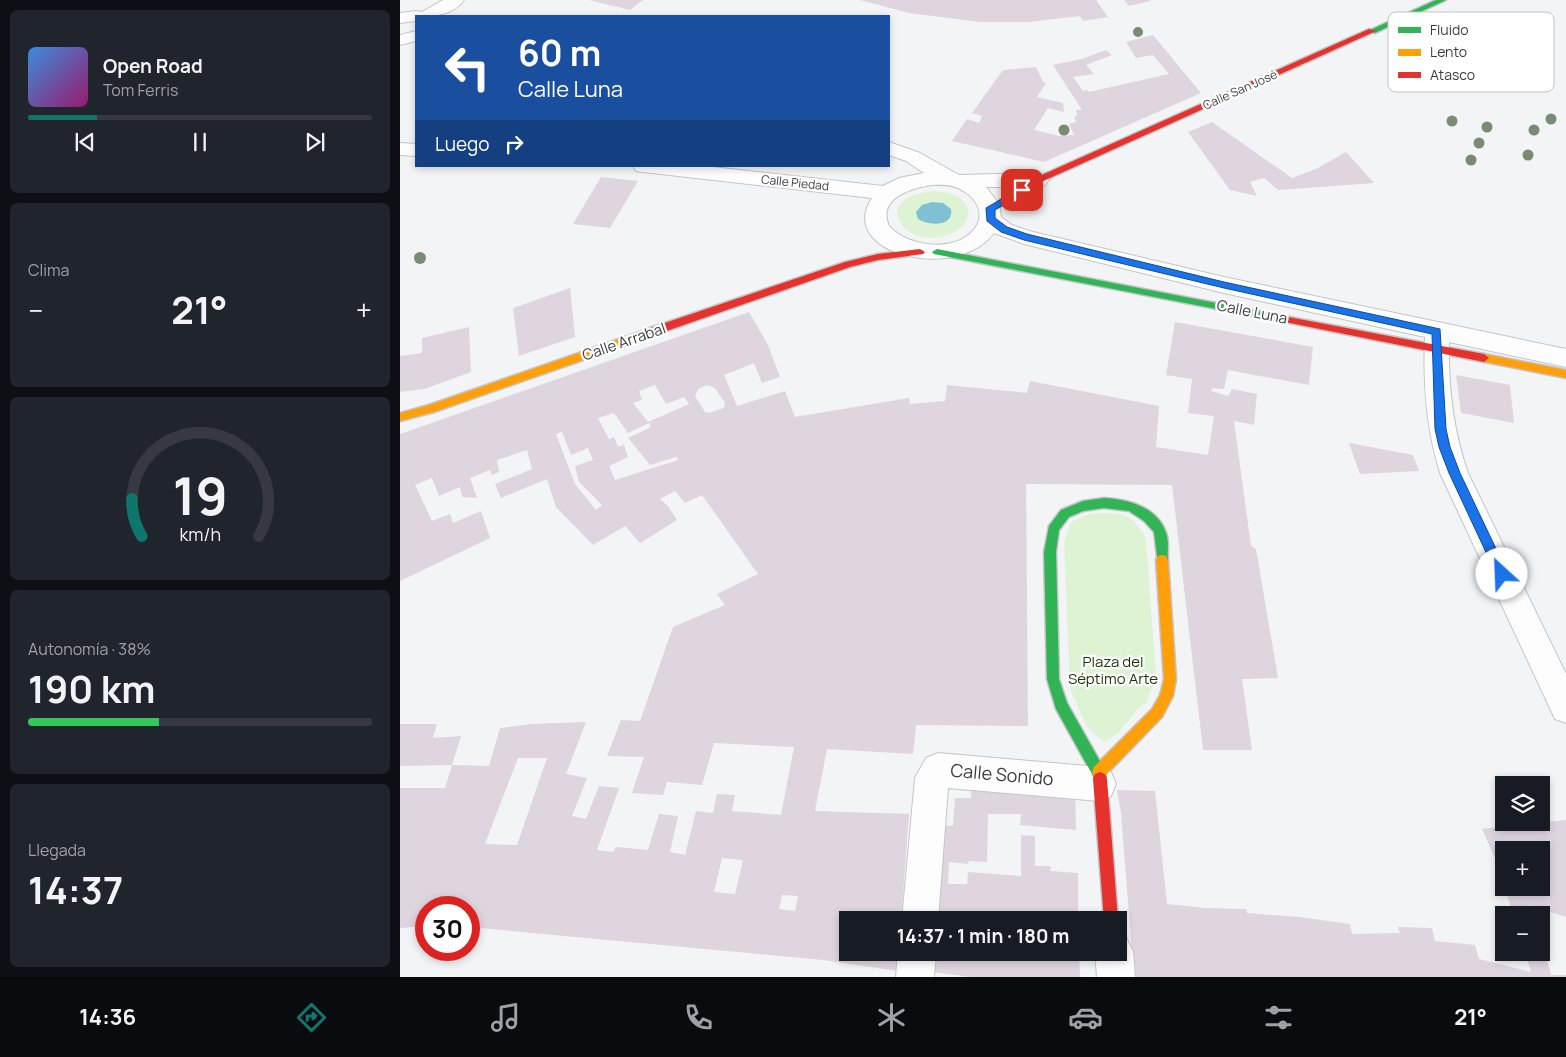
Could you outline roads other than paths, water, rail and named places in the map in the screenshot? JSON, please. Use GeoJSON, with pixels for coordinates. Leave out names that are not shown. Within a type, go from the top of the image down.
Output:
{"type":"FeatureCollection","features":[{"type":"Feature","properties":{"kind":"street"},"geometry":{"type":"LineString","coordinates":[[430,15],[455,0]]}},
{"type":"Feature","properties":{"kind":"street","name":"Calle San José"},"geometry":{"type":"LineString","coordinates":[[1415,12],[1442,0]]}},
{"type":"Feature","properties":{"kind":"street"},"geometry":{"type":"LineString","coordinates":[[400,18],[415,16]]}},
{"type":"Feature","properties":{"kind":"street","name":"Calle San José"},"geometry":{"type":"LineString","coordinates":[[990,214],[1038,180],[1388,24]]}},
{"type":"Feature","properties":{"kind":"street"},"geometry":{"type":"LineString","coordinates":[[400,40],[415,36]]}},
{"type":"Feature","properties":{"kind":"street"},"geometry":{"type":"LineString","coordinates":[[400,149],[415,150]]}},
{"type":"Feature","properties":{"kind":"street"},"geometry":{"type":"LineString","coordinates":[[893,150],[912,157],[954,180],[975,188],[985,197],[990,214],[981,235],[962,247],[929,252],[905,248],[883,235],[877,224],[875,213],[879,202],[896,188],[909,168],[893,150]]}},
{"type":"Feature","properties":{"kind":"street","name":"Calle Piedad"},"geometry":{"type":"LineString","coordinates":[[654,167],[896,188]]}},
{"type":"Feature","properties":{"kind":"street"},"geometry":{"type":"LineString","coordinates":[[896,188],[932,178],[954,180]]}},
{"type":"Feature","properties":{"kind":"street","name":"Calle San José"},"geometry":{"type":"LineString","coordinates":[[954,180],[1038,180]]}},
{"type":"Feature","properties":{"kind":"street","name":"Calle Luna"},"geometry":{"type":"LineString","coordinates":[[990,214],[1004,230],[1024,236],[1224,285],[1566,374]]}},
{"type":"Feature","properties":{"kind":"street","name":"Calle Arrabal"},"geometry":{"type":"LineString","coordinates":[[848,264],[872,249],[883,235]]}},
{"type":"Feature","properties":{"kind":"street","name":"Calle Luna"},"geometry":{"type":"LineString","coordinates":[[929,252],[1436,340],[1566,358]]}},
{"type":"Feature","properties":{"kind":"street","name":"Calle Arrabal"},"geometry":{"type":"LineString","coordinates":[[400,418],[848,264],[888,256],[929,252]]}},
{"type":"Feature","properties":{"kind":"street"},"geometry":{"type":"LineString","coordinates":[[1436,340],[1441,429],[1444,447],[1454,473],[1566,708]]}},
{"type":"Feature","properties":{"kind":"street"},"geometry":{"type":"LineString","coordinates":[[1099,778],[1158,713],[1166,696],[1170,679],[1160,532],[1148,517],[1131,506],[1104,503],[1075,506],[1059,518],[1052,531],[1050,552],[1053,679],[1061,705],[1099,778],[1110,911]]}},
{"type":"Feature","properties":{"kind":"street","name":"Calle Sonido"},"geometry":{"type":"LineString","coordinates":[[921,911],[932,778],[938,770],[1099,778]]}},
{"type":"Feature","properties":{"kind":"street"},"geometry":{"type":"LineString","coordinates":[[915,977],[916,961]]}},
{"type":"Feature","properties":{"kind":"street"},"geometry":{"type":"LineString","coordinates":[[1115,961],[1116,977]]}},
{"type":"Feature","properties":{"kind":"water"},"geometry":{"type":"Polygon","coordinates":[[[932,202],[943,203],[951,209],[949,219],[945,222],[934,224],[918,219],[916,212],[922,205],[932,202]]]}},
{"type":"Feature","properties":{"kind":"park label","name":"Plaza del Séptimo Arte"},"geometry":{"type":"Point","coordinates":[1113,670]}}]}
